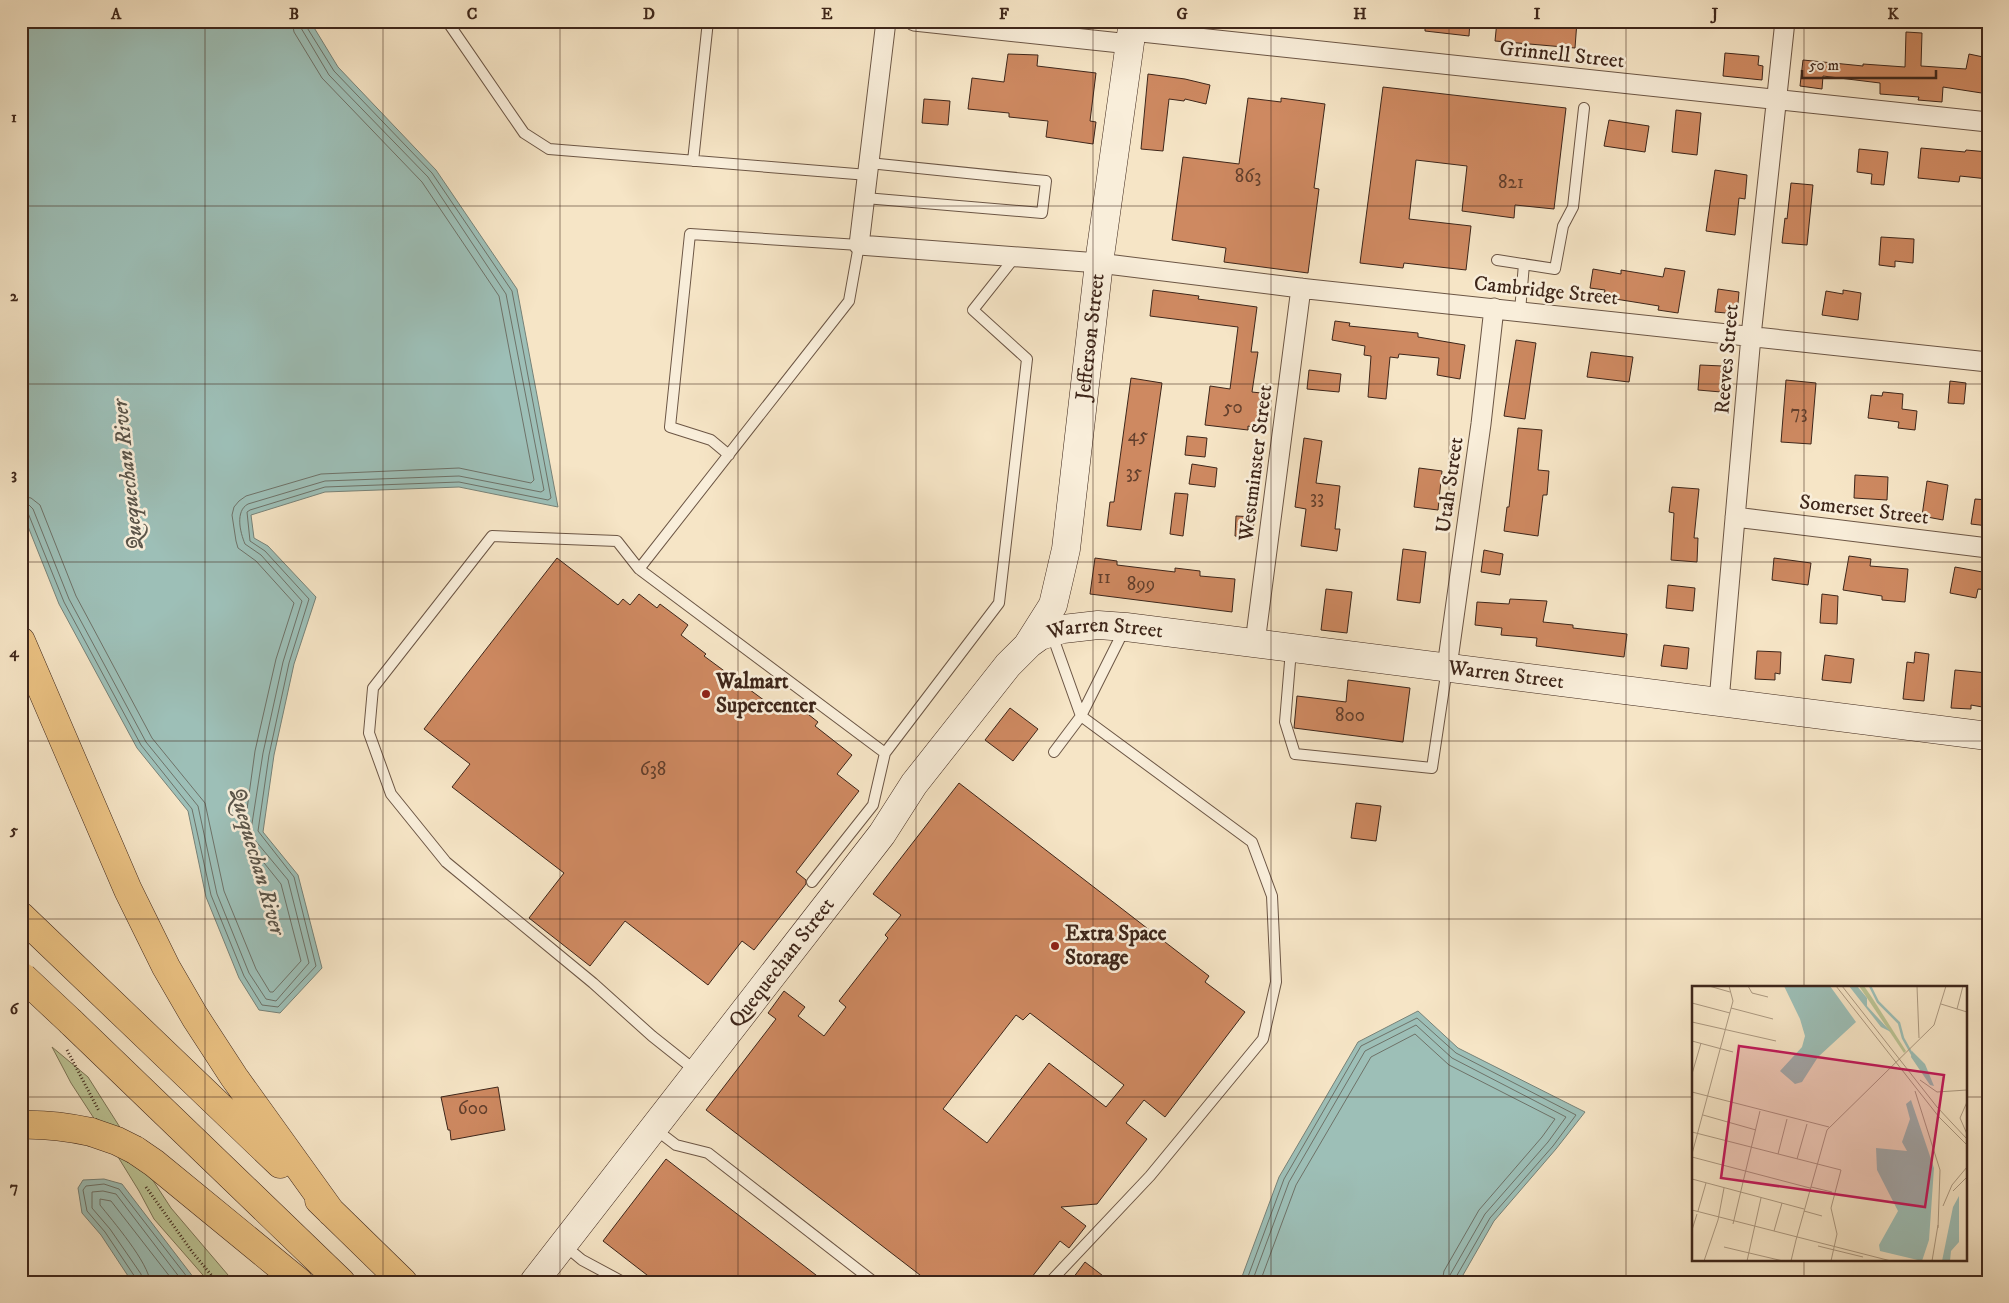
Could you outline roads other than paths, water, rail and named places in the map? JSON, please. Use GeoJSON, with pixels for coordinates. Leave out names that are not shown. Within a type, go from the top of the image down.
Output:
{"type":"FeatureCollection","features":[{"type":"Feature","properties":{"kind":"highway"},"geometry":{"type":"LineString","coordinates":[[21,640],[103,832],[153,942],[195,1017],[239,1084],[331,1212]]}},
{"type":"Feature","properties":{"kind":"highway"},"geometry":{"type":"LineString","coordinates":[[21,916],[403,1282]]}},
{"type":"Feature","properties":{"kind":"highway"},"geometry":{"type":"LineString","coordinates":[[22,976],[341,1282]]}},
{"type":"Feature","properties":{"kind":"highway"},"geometry":{"type":"LineString","coordinates":[[21,1125],[66,1126],[108,1137],[135,1150],[154,1163],[299,1282]]}},
{"type":"Feature","properties":{"kind":"main road","name":"Jefferson Street"},"geometry":{"type":"LineString","coordinates":[[1040,638],[1053,605],[1063,564],[1099,263],[1132,32]]}},
{"type":"Feature","properties":{"kind":"main road","name":"Warren Street"},"geometry":{"type":"LineString","coordinates":[[1040,638],[1086,626],[1126,627],[1988,736]]}},
{"type":"Feature","properties":{"kind":"main road","name":"Quequechan Street"},"geometry":{"type":"LineString","coordinates":[[534,1282],[882,834],[914,784],[1008,664],[1040,638]]}},
{"type":"Feature","properties":{"kind":"street"},"geometry":{"type":"LineString","coordinates":[[859,245],[886,21]]}},
{"type":"Feature","properties":{"kind":"street","name":"Grinnell Street"},"geometry":{"type":"LineString","coordinates":[[914,21],[1132,32],[1988,122]]}},
{"type":"Feature","properties":{"kind":"street","name":"Reeves Street"},"geometry":{"type":"LineString","coordinates":[[1719,702],[1750,336],[1785,21]]}},
{"type":"Feature","properties":{"kind":"street","name":"Cambridge Street"},"geometry":{"type":"LineString","coordinates":[[859,245],[1099,263],[1301,288],[1988,362]]}},
{"type":"Feature","properties":{"kind":"street","name":"Westminster Street"},"geometry":{"type":"LineString","coordinates":[[1255,643],[1301,288]]}},
{"type":"Feature","properties":{"kind":"street","name":"Utah Street"},"geometry":{"type":"LineString","coordinates":[[1447,667],[1480,434],[1494,308]]}},
{"type":"Feature","properties":{"kind":"street","name":"Somerset Street"},"geometry":{"type":"LineString","coordinates":[[1735,517],[1988,548]]}},
{"type":"Feature","properties":{"kind":"lane"},"geometry":{"type":"LineString","coordinates":[[447,21],[524,133],[549,149],[693,161],[868,169],[1046,181],[1042,212],[865,198]]}},
{"type":"Feature","properties":{"kind":"lane"},"geometry":{"type":"LineString","coordinates":[[693,161],[708,21]]}},
{"type":"Feature","properties":{"kind":"lane"},"geometry":{"type":"LineString","coordinates":[[1497,260],[1555,270],[1563,226],[1573,207],[1584,108]]}},
{"type":"Feature","properties":{"kind":"lane"},"geometry":{"type":"LineString","coordinates":[[639,569],[729,455],[849,301],[859,245],[690,234],[670,427],[711,440],[729,455]]}},
{"type":"Feature","properties":{"kind":"lane"},"geometry":{"type":"LineString","coordinates":[[812,882],[873,805],[885,753],[999,603],[1027,359],[973,310],[1015,257]]}},
{"type":"Feature","properties":{"kind":"lane"},"geometry":{"type":"LineString","coordinates":[[1520,311],[1524,264]]}},
{"type":"Feature","properties":{"kind":"lane"},"geometry":{"type":"LineString","coordinates":[[698,1072],[652,1036],[593,983],[446,862],[391,794],[370,733],[373,688],[492,536],[617,542],[639,569],[885,753]]}},
{"type":"Feature","properties":{"kind":"lane"},"geometry":{"type":"LineString","coordinates":[[1054,752],[1081,716],[1126,627]]}},
{"type":"Feature","properties":{"kind":"lane"},"geometry":{"type":"LineString","coordinates":[[1040,638],[1081,716],[1252,842],[1272,896],[1276,982],[1263,1039],[1150,1176],[1050,1282]]}},
{"type":"Feature","properties":{"kind":"lane"},"geometry":{"type":"LineString","coordinates":[[1291,648],[1285,722],[1295,754],[1432,768],[1447,667]]}},
{"type":"Feature","properties":{"kind":"lane"},"geometry":{"type":"LineString","coordinates":[[654,1129],[676,1145],[708,1153],[874,1282]]}},
{"type":"Feature","properties":{"kind":"lane"},"geometry":{"type":"LineString","coordinates":[[563,1245],[582,1260],[623,1282]]}},
{"type":"Feature","properties":{"kind":"water","name":"Quequechan River"},"geometry":{"type":"Polygon","coordinates":[[[21,21],[310,21],[338,67],[436,170],[517,289],[558,507],[459,487],[325,492],[251,515],[254,538],[268,546],[316,597],[294,664],[274,755],[263,832],[298,875],[322,968],[280,1013],[259,1010],[239,978],[206,897],[188,811],[137,748],[59,604],[21,509],[21,21]]]}},
{"type":"Feature","properties":{"kind":"water"},"geometry":{"type":"Polygon","coordinates":[[[1418,1011],[1458,1048],[1585,1112],[1494,1221],[1459,1282],[1240,1282],[1279,1177],[1358,1042],[1418,1011]]]}},
{"type":"Feature","properties":{"kind":"water"},"geometry":{"type":"Polygon","coordinates":[[[104,1179],[122,1184],[197,1282],[132,1282],[101,1235],[82,1213],[78,1188],[83,1180],[104,1179]]]}},
{"type":"Feature","properties":{"kind":"place","name":"Walmart Supercenter"},"geometry":{"type":"Point","coordinates":[706,694]}},
{"type":"Feature","properties":{"kind":"place","name":"Extra Space Storage"},"geometry":{"type":"Point","coordinates":[1055,946]}}]}
